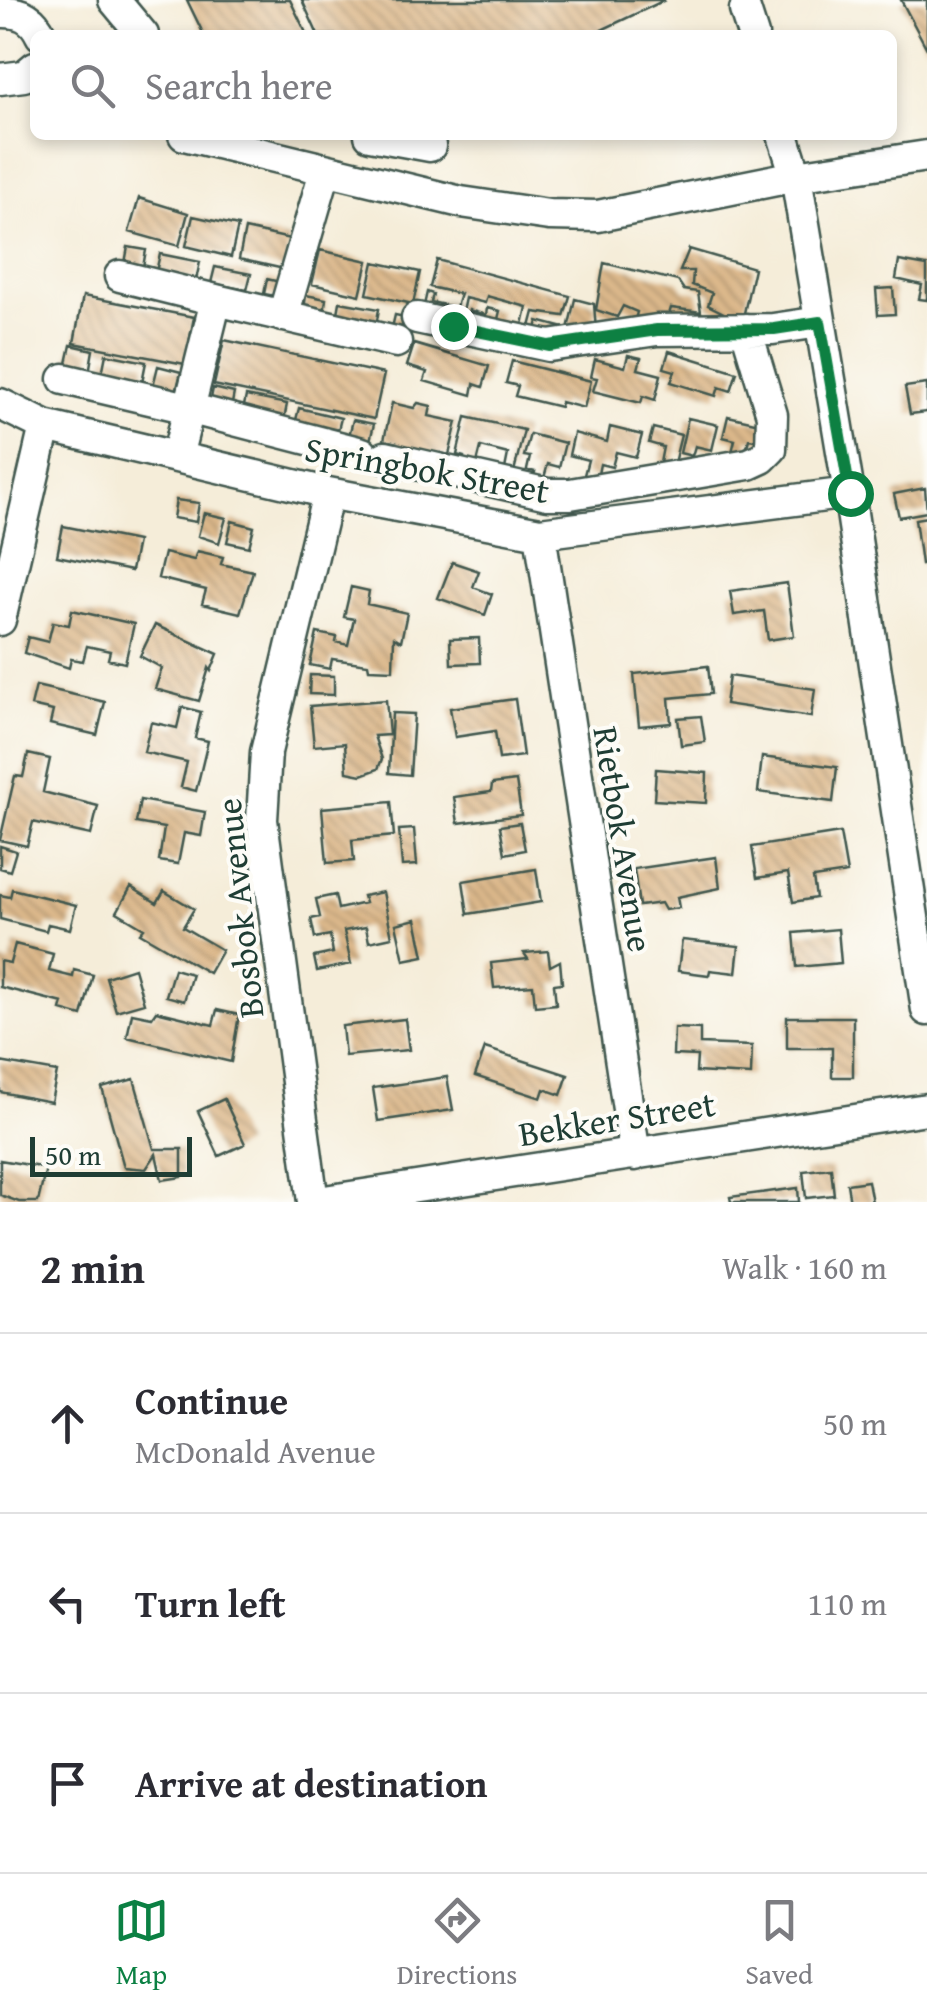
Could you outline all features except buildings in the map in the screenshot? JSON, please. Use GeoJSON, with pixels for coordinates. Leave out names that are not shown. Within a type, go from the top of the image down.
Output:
{"type":"FeatureCollection","features":[{"type":"Feature","properties":{"kind":"street"},"geometry":{"type":"LineString","coordinates":[[114,0],[138,30]]}},
{"type":"Feature","properties":{"kind":"street"},"geometry":{"type":"LineString","coordinates":[[204,140],[461,202],[575,218],[796,176],[927,156]]}},
{"type":"Feature","properties":{"kind":"street"},"geometry":{"type":"LineString","coordinates":[[397,140],[430,146]]}},
{"type":"Feature","properties":{"kind":"street"},"geometry":{"type":"LineString","coordinates":[[785,140],[796,176],[850,493],[927,1010]]}},
{"type":"Feature","properties":{"kind":"street"},"geometry":{"type":"LineString","coordinates":[[283,316],[325,171]]}},
{"type":"Feature","properties":{"kind":"street"},"geometry":{"type":"LineString","coordinates":[[120,276],[396,342]]}},
{"type":"Feature","properties":{"kind":"street"},"geometry":{"type":"LineString","coordinates":[[176,457],[216,300]]}},
{"type":"Feature","properties":{"kind":"street"},"geometry":{"type":"LineString","coordinates":[[417,318],[549,346],[657,330],[774,329],[820,322]]}},
{"type":"Feature","properties":{"kind":"street"},"geometry":{"type":"LineString","coordinates":[[64,380],[374,455],[548,494],[570,494],[748,464],[762,458],[771,449],[772,415],[746,328]]}},
{"type":"Feature","properties":{"kind":"street","name":"Springbok Street"},"geometry":{"type":"LineString","coordinates":[[0,404],[45,426],[328,493],[540,533],[850,493]]}},
{"type":"Feature","properties":{"kind":"street"},"geometry":{"type":"LineString","coordinates":[[0,620],[45,426]]}},
{"type":"Feature","properties":{"kind":"street","name":"Bosbok Avenue"},"geometry":{"type":"LineString","coordinates":[[316,1202],[262,820],[266,752],[328,493]]}},
{"type":"Feature","properties":{"kind":"street","name":"Rietbok Avenue"},"geometry":{"type":"LineString","coordinates":[[540,533],[635,1155]]}},
{"type":"Feature","properties":{"kind":"street","name":"Bekker Street"},"geometry":{"type":"LineString","coordinates":[[316,1202],[927,1109]]}},
{"type":"Feature","properties":{"kind":"route"},"geometry":{"type":"LineString","coordinates":[[453,326],[528,344],[568,346],[657,330],[774,329],[820,322],[850,493]]}}]}
